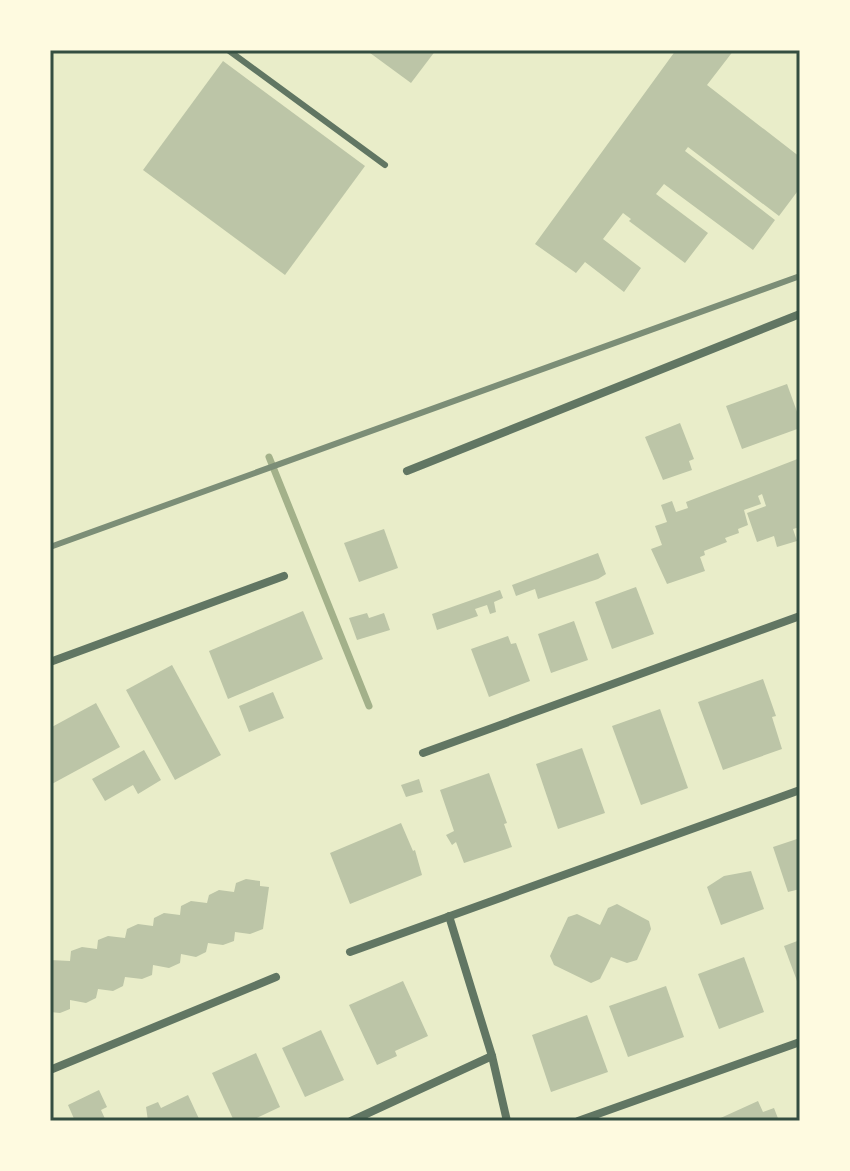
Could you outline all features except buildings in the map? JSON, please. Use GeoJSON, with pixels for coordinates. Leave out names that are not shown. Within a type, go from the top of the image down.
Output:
{"type":"FeatureCollection","features":[{"type":"Feature","properties":{"kind":"street"},"geometry":{"type":"LineString","coordinates":[[407,471],[800,314]]}},
{"type":"Feature","properties":{"kind":"street"},"geometry":{"type":"LineString","coordinates":[[50,662],[284,576]]}},
{"type":"Feature","properties":{"kind":"street"},"geometry":{"type":"LineString","coordinates":[[423,753],[800,616]]}},
{"type":"Feature","properties":{"kind":"street"},"geometry":{"type":"LineString","coordinates":[[350,952],[800,790]]}},
{"type":"Feature","properties":{"kind":"street"},"geometry":{"type":"LineString","coordinates":[[449,916],[492,1056],[507,1121]]}},
{"type":"Feature","properties":{"kind":"street"},"geometry":{"type":"LineString","coordinates":[[50,1070],[276,977]]}},
{"type":"Feature","properties":{"kind":"street"},"geometry":{"type":"LineString","coordinates":[[578,1121],[800,1042]]}},
{"type":"Feature","properties":{"kind":"street"},"geometry":{"type":"LineString","coordinates":[[351,1121],[492,1056]]}},
{"type":"Feature","properties":{"kind":"lane"},"geometry":{"type":"LineString","coordinates":[[228,50],[385,165]]}},
{"type":"Feature","properties":{"kind":"waterway"},"geometry":{"type":"LineString","coordinates":[[269,457],[369,706]]}},
{"type":"Feature","properties":{"kind":"railway"},"geometry":{"type":"LineString","coordinates":[[50,547],[800,276]]}}]}
